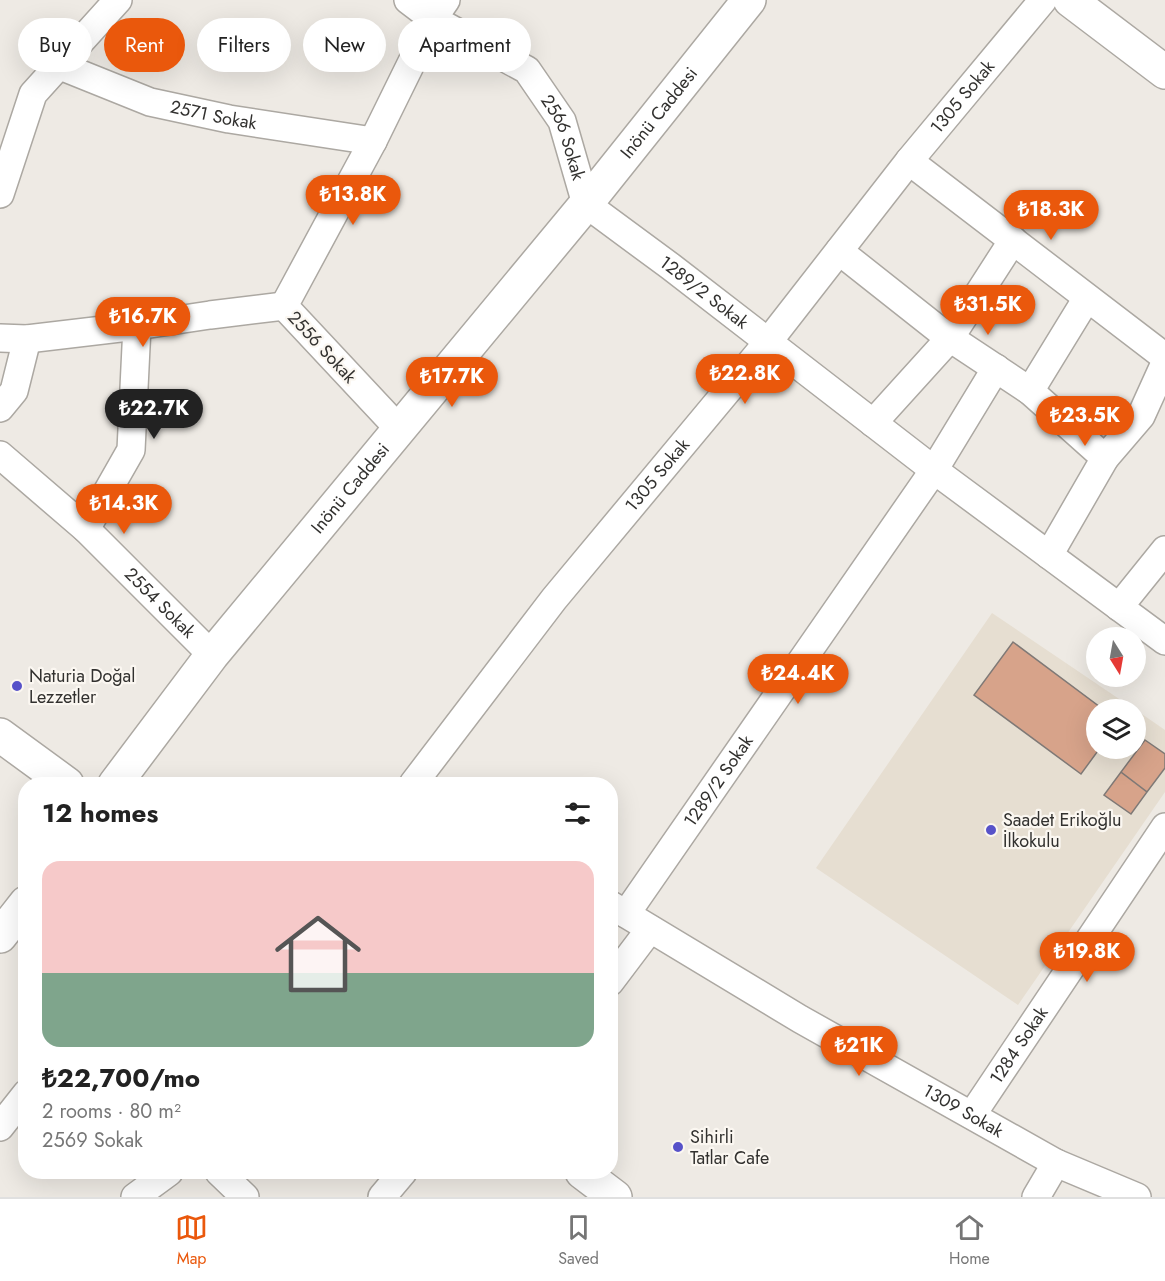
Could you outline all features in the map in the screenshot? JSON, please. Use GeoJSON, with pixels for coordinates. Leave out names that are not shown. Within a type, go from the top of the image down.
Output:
{"type":"FeatureCollection","features":[{"type":"Feature","properties":{"kind":"street"},"geometry":{"type":"LineString","coordinates":[[92,28],[118,0]]}},
{"type":"Feature","properties":{"kind":"street","name":"2566 Sokak"},"geometry":{"type":"LineString","coordinates":[[408,0],[439,10],[527,70],[562,121],[586,204]]}},
{"type":"Feature","properties":{"kind":"street","name":"Inönü Caddesi"},"geometry":{"type":"LineString","coordinates":[[120,777],[212,655],[586,204],[749,0]]}},
{"type":"Feature","properties":{"kind":"street","name":"1305 Sokak"},"geometry":{"type":"LineString","coordinates":[[425,777],[554,599],[768,342],[909,161],[1043,0]]}},
{"type":"Feature","properties":{"kind":"street"},"geometry":{"type":"LineString","coordinates":[[1070,0],[1165,72]]}},
{"type":"Feature","properties":{"kind":"street","name":"2556 Sokak"},"geometry":{"type":"LineString","coordinates":[[400,430],[284,306],[373,141],[439,10]]}},
{"type":"Feature","properties":{"kind":"street"},"geometry":{"type":"LineString","coordinates":[[0,194],[33,94],[52,72]]}},
{"type":"Feature","properties":{"kind":"street","name":"2571 Sokak"},"geometry":{"type":"LineString","coordinates":[[75,72],[150,102],[229,119],[373,141]]}},
{"type":"Feature","properties":{"kind":"street"},"geometry":{"type":"LineString","coordinates":[[909,161],[1165,357]]}},
{"type":"Feature","properties":{"kind":"street","name":"1289/2 Sokak"},"geometry":{"type":"LineString","coordinates":[[586,204],[934,470],[1165,641]]}},
{"type":"Feature","properties":{"kind":"street"},"geometry":{"type":"LineString","coordinates":[[873,423],[950,338],[1013,240]]}},
{"type":"Feature","properties":{"kind":"street"},"geometry":{"type":"LineString","coordinates":[[839,251],[950,338],[1030,390],[1105,458]]}},
{"type":"Feature","properties":{"kind":"street"},"geometry":{"type":"LineString","coordinates":[[1030,390],[1087,298]]}},
{"type":"Feature","properties":{"kind":"street"},"geometry":{"type":"LineString","coordinates":[[0,338],[27,339],[284,306]]}},
{"type":"Feature","properties":{"kind":"street"},"geometry":{"type":"LineString","coordinates":[[86,529],[130,450],[137,326]]}},
{"type":"Feature","properties":{"kind":"street"},"geometry":{"type":"LineString","coordinates":[[0,408],[14,392],[27,339]]}},
{"type":"Feature","properties":{"kind":"street"},"geometry":{"type":"LineString","coordinates":[[1049,555],[1105,458],[1141,416],[1165,363]]}},
{"type":"Feature","properties":{"kind":"street"},"geometry":{"type":"LineString","coordinates":[[934,470],[996,368]]}},
{"type":"Feature","properties":{"kind":"street","name":"2554 Sokak"},"geometry":{"type":"LineString","coordinates":[[0,454],[86,529],[212,655]]}},
{"type":"Feature","properties":{"kind":"street","name":"1289/2 Sokak"},"geometry":{"type":"LineString","coordinates":[[618,909],[934,470]]}},
{"type":"Feature","properties":{"kind":"street"},"geometry":{"type":"LineString","coordinates":[[1119,607],[1165,550]]}},
{"type":"Feature","properties":{"kind":"street"},"geometry":{"type":"LineString","coordinates":[[0,735],[57,777]]}},
{"type":"Feature","properties":{"kind":"street","name":"1284 Sokak"},"geometry":{"type":"LineString","coordinates":[[972,1115],[1165,827]]}},
{"type":"Feature","properties":{"kind":"street","name":"1309 Sokak"},"geometry":{"type":"LineString","coordinates":[[618,909],[800,1019],[1056,1163],[1137,1197]]}},
{"type":"Feature","properties":{"kind":"street"},"geometry":{"type":"LineString","coordinates":[[0,936],[18,913]]}},
{"type":"Feature","properties":{"kind":"street"},"geometry":{"type":"LineString","coordinates":[[618,971],[650,929]]}},
{"type":"Feature","properties":{"kind":"street"},"geometry":{"type":"LineString","coordinates":[[0,1127],[18,1104]]}},
{"type":"Feature","properties":{"kind":"street"},"geometry":{"type":"LineString","coordinates":[[1036,1197],[1056,1163]]}},
{"type":"Feature","properties":{"kind":"street"},"geometry":{"type":"LineString","coordinates":[[135,1197],[159,1179]]}},
{"type":"Feature","properties":{"kind":"street"},"geometry":{"type":"LineString","coordinates":[[226,1179],[244,1197]]}},
{"type":"Feature","properties":{"kind":"street"},"geometry":{"type":"LineString","coordinates":[[382,1197],[397,1179]]}},
{"type":"Feature","properties":{"kind":"street"},"geometry":{"type":"LineString","coordinates":[[591,1179],[615,1197]]}},
{"type":"Feature","properties":{"kind":"shaded area","name":"Saadet Erikoğlu İlkokulu"},"geometry":{"type":"Polygon","coordinates":[[[992,613],[1086,677],[1086,687],[1101,687],[1119,699],[1086,699],[1086,759],[1146,759],[1146,717],[1165,730],[1165,792],[1018,1005],[816,868],[992,613]]]}},
{"type":"Feature","properties":{"kind":"building"},"geometry":{"type":"Polygon","coordinates":[[[1013,642],[1089,699],[1086,699],[1086,759],[1092,759],[1081,774],[974,695],[1013,642]]]}},
{"type":"Feature","properties":{"kind":"building"},"geometry":{"type":"Polygon","coordinates":[[[1146,741],[1165,754],[1165,768],[1147,792],[1121,772],[1131,759],[1146,759],[1146,741]]]}},
{"type":"Feature","properties":{"kind":"building"},"geometry":{"type":"Polygon","coordinates":[[[1121,772],[1147,792],[1131,814],[1104,795],[1121,772]]]}},
{"type":"Feature","properties":{"kind":"place","name":"Naturia Doğal Lezzetler"},"geometry":{"type":"Point","coordinates":[17,686]}},
{"type":"Feature","properties":{"kind":"place","name":"Saadet Erikoğlu İlkokulu"},"geometry":{"type":"Point","coordinates":[991,830]}},
{"type":"Feature","properties":{"kind":"place","name":"Sihirli Tatlar Cafe"},"geometry":{"type":"Point","coordinates":[678,1147]}}]}
